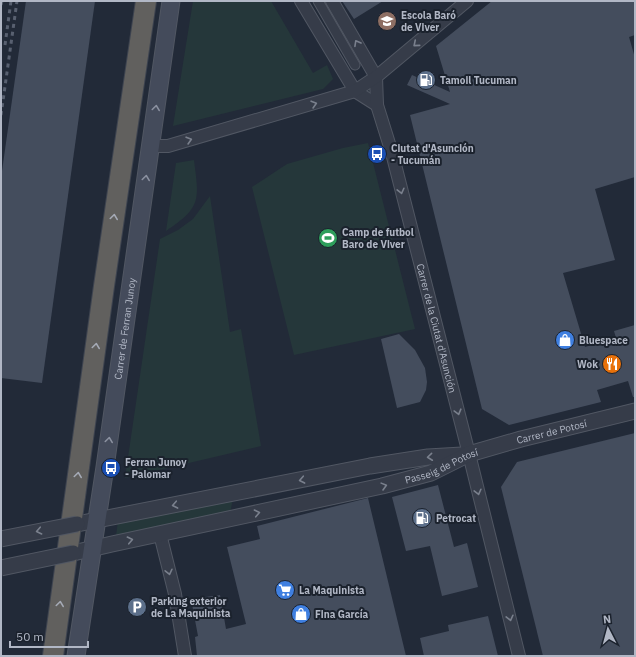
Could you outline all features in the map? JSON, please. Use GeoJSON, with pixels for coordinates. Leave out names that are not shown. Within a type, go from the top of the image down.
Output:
{"type":"FeatureCollection","features":[{"type":"Feature","properties":{"kind":"highway"},"geometry":{"type":"LineString","coordinates":[[53,656],[104,286],[146,1]]}},
{"type":"Feature","properties":{"kind":"main road","name":"Carrer de Ferran Junoy"},"geometry":{"type":"LineString","coordinates":[[76,656],[97,520],[170,1]]}},
{"type":"Feature","properties":{"kind":"street"},"geometry":{"type":"LineString","coordinates":[[301,1],[355,91],[377,104]]}},
{"type":"Feature","properties":{"kind":"street"},"geometry":{"type":"LineString","coordinates":[[318,1],[354,65]]}},
{"type":"Feature","properties":{"kind":"street"},"geometry":{"type":"LineString","coordinates":[[332,1],[376,77]]}},
{"type":"Feature","properties":{"kind":"street"},"geometry":{"type":"LineString","coordinates":[[150,146],[168,146],[355,91],[376,77],[467,1]]}},
{"type":"Feature","properties":{"kind":"street","name":"Carrer de la Ciutat d'Asunción"},"geometry":{"type":"LineString","coordinates":[[376,77],[377,104],[392,153],[519,656]]}},
{"type":"Feature","properties":{"kind":"street","name":"Carrer de Potosí"},"geometry":{"type":"LineString","coordinates":[[469,454],[521,439],[635,411]]}},
{"type":"Feature","properties":{"kind":"street","name":"Passeig de Potosí"},"geometry":{"type":"LineString","coordinates":[[1,539],[370,466],[428,457],[469,454]]}},
{"type":"Feature","properties":{"kind":"street","name":"Passeig de Potosí"},"geometry":{"type":"LineString","coordinates":[[1,568],[73,554],[382,486],[431,473],[469,454]]}},
{"type":"Feature","properties":{"kind":"street"},"geometry":{"type":"LineString","coordinates":[[160,534],[175,594],[185,656]]}},
{"type":"Feature","properties":{"kind":"shaded area"},"geometry":{"type":"Polygon","coordinates":[[[193,1],[271,1],[313,73],[327,65],[333,79],[323,89],[173,126],[193,1]]]}},
{"type":"Feature","properties":{"kind":"shaded area","name":"Camp de futbol Baro de Viver"},"geometry":{"type":"Polygon","coordinates":[[[368,143],[415,329],[294,355],[252,187],[287,164],[343,148],[368,143]]]}},
{"type":"Feature","properties":{"kind":"shaded area"},"geometry":{"type":"Polygon","coordinates":[[[194,160],[197,185],[195,202],[192,209],[178,223],[166,231],[176,163],[194,160]]]}},
{"type":"Feature","properties":{"kind":"shaded area"},"geometry":{"type":"Polygon","coordinates":[[[210,196],[230,332],[241,329],[261,446],[125,478],[160,239],[178,230],[193,219],[210,196]]]}},
{"type":"Feature","properties":{"kind":"shaded area"},"geometry":{"type":"Polygon","coordinates":[[[233,499],[230,513],[116,536],[118,521],[233,499]]]}},
{"type":"Feature","properties":{"kind":"building"},"geometry":{"type":"Polygon","coordinates":[[[26,1],[95,1],[42,383],[1,378],[1,178],[26,1]]]}},
{"type":"Feature","properties":{"kind":"building"},"geometry":{"type":"Polygon","coordinates":[[[342,1],[383,1],[354,19],[342,1]]]}},
{"type":"Feature","properties":{"kind":"building"},"geometry":{"type":"Polygon","coordinates":[[[492,1],[635,1],[635,35],[629,37],[635,58],[635,177],[595,189],[615,260],[563,273],[585,347],[616,338],[614,331],[635,325],[635,397],[633,397],[628,381],[597,390],[601,402],[509,425],[482,409],[410,115],[450,104],[407,85],[412,75],[450,92],[436,46],[492,1]]]}},
{"type":"Feature","properties":{"kind":"building"},"geometry":{"type":"Polygon","coordinates":[[[399,334],[415,350],[425,368],[427,382],[426,390],[420,402],[397,408],[381,339],[399,334]]]}},
{"type":"Feature","properties":{"kind":"building"},"geometry":{"type":"Polygon","coordinates":[[[635,433],[635,656],[543,656],[501,487],[517,462],[635,433]]]}},
{"type":"Feature","properties":{"kind":"building"},"geometry":{"type":"Polygon","coordinates":[[[438,485],[454,547],[467,543],[478,587],[442,596],[430,546],[406,551],[392,497],[438,485]]]}},
{"type":"Feature","properties":{"kind":"building","name":"La Maquinista"},"geometry":{"type":"Polygon","coordinates":[[[368,498],[406,656],[197,656],[195,637],[198,636],[191,599],[220,595],[226,629],[246,624],[227,547],[260,539],[257,526],[368,498]]]}},
{"type":"Feature","properties":{"kind":"building"},"geometry":{"type":"Polygon","coordinates":[[[488,616],[498,656],[424,656],[420,638],[449,631],[448,625],[488,616]]]}},
{"type":"Feature","properties":{"kind":"railway"},"geometry":{"type":"LineString","coordinates":[[1,5],[2,1]]}},
{"type":"Feature","properties":{"kind":"railway"},"geometry":{"type":"LineString","coordinates":[[5,45],[11,1]]}},
{"type":"Feature","properties":{"kind":"railway"},"geometry":{"type":"LineString","coordinates":[[1,115],[17,1]]}},
{"type":"Feature","properties":{"kind":"place","name":"Escola Baró de Viver"},"geometry":{"type":"Point","coordinates":[387,21]}},
{"type":"Feature","properties":{"kind":"place","name":"Tamoil Tucuman"},"geometry":{"type":"Point","coordinates":[426,80]}},
{"type":"Feature","properties":{"kind":"place","name":"Ciutat d'Asunción - Tucumán"},"geometry":{"type":"Point","coordinates":[377,154]}},
{"type":"Feature","properties":{"kind":"place","name":"Camp de futbol Baro de Viver"},"geometry":{"type":"Point","coordinates":[328,238]}},
{"type":"Feature","properties":{"kind":"place","name":"Bluespace"},"geometry":{"type":"Point","coordinates":[565,340]}},
{"type":"Feature","properties":{"kind":"place","name":"Wok"},"geometry":{"type":"Point","coordinates":[612,364]}},
{"type":"Feature","properties":{"kind":"place","name":"Ferran Junoy - Palomar"},"geometry":{"type":"Point","coordinates":[111,468]}},
{"type":"Feature","properties":{"kind":"place","name":"Petrocat"},"geometry":{"type":"Point","coordinates":[422,518]}},
{"type":"Feature","properties":{"kind":"place","name":"La Maquinista"},"geometry":{"type":"Point","coordinates":[285,590]}},
{"type":"Feature","properties":{"kind":"place","name":"Parking exterior de La Maquinista"},"geometry":{"type":"Point","coordinates":[137,607]}},
{"type":"Feature","properties":{"kind":"place","name":"Fina García"},"geometry":{"type":"Point","coordinates":[301,614]}}]}
